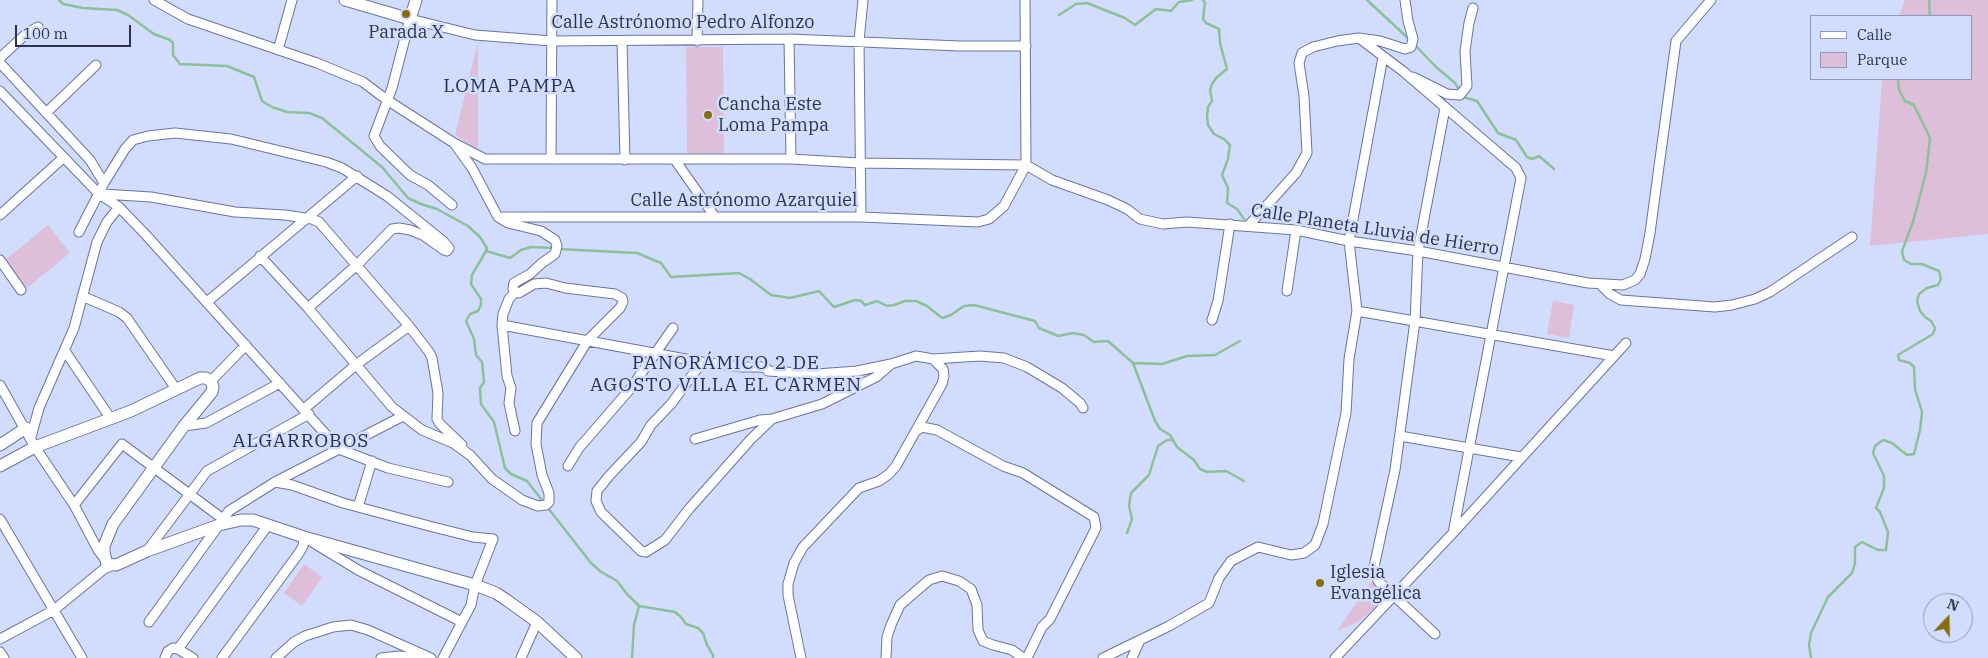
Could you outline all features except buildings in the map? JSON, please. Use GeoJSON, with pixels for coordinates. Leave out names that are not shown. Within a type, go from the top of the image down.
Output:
{"type":"FeatureCollection","features":[{"type":"Feature","properties":{"kind":"street","name":"Calle Planeta Lluvia de Hierro"},"geometry":{"type":"LineString","coordinates":[[154,0],[188,19],[339,71],[364,82],[387,100],[454,143],[485,159],[675,160],[791,158],[859,163],[1026,165],[1052,180],[1108,200],[1127,209],[1140,220],[1164,224],[1187,222],[1249,225],[1296,230],[1349,241],[1418,251],[1600,284],[1629,283],[1640,274],[1650,233],[1676,41],[1711,0]]}},
{"type":"Feature","properties":{"kind":"street"},"geometry":{"type":"LineString","coordinates":[[278,50],[292,0]]}},
{"type":"Feature","properties":{"kind":"street","name":"Calle Astrónomo Pedro Alfonzo"},"geometry":{"type":"LineString","coordinates":[[345,0],[410,19],[476,35],[552,41],[789,39],[960,46],[1026,46]]}},
{"type":"Feature","properties":{"kind":"street"},"geometry":{"type":"LineString","coordinates":[[416,0],[392,88],[374,136],[380,146],[410,175],[428,185],[452,205]]}},
{"type":"Feature","properties":{"kind":"street"},"geometry":{"type":"LineString","coordinates":[[551,159],[552,0]]}},
{"type":"Feature","properties":{"kind":"street"},"geometry":{"type":"LineString","coordinates":[[697,41],[698,0]]}},
{"type":"Feature","properties":{"kind":"street"},"geometry":{"type":"LineString","coordinates":[[861,217],[859,41],[863,0]]}},
{"type":"Feature","properties":{"kind":"street"},"geometry":{"type":"LineString","coordinates":[[1025,0],[1026,165]]}},
{"type":"Feature","properties":{"kind":"street"},"geometry":{"type":"LineString","coordinates":[[1249,225],[1296,173],[1307,153],[1304,96],[1299,64],[1302,54],[1313,47],[1359,38],[1380,41],[1405,49],[1411,47],[1413,39],[1405,0]]}},
{"type":"Feature","properties":{"kind":"street"},"geometry":{"type":"LineString","coordinates":[[1404,72],[1447,94],[1460,95],[1467,86],[1465,51],[1473,8]]}},
{"type":"Feature","properties":{"kind":"street"},"geometry":{"type":"LineString","coordinates":[[0,58],[27,33],[38,27]]}},
{"type":"Feature","properties":{"kind":"street"},"geometry":{"type":"LineString","coordinates":[[1359,38],[1404,72],[1520,173],[1521,183],[1453,533]]}},
{"type":"Feature","properties":{"kind":"street"},"geometry":{"type":"LineString","coordinates":[[789,39],[791,158]]}},
{"type":"Feature","properties":{"kind":"street"},"geometry":{"type":"LineString","coordinates":[[622,41],[625,160]]}},
{"type":"Feature","properties":{"kind":"street"},"geometry":{"type":"LineString","coordinates":[[1103,658],[1209,603],[1219,578],[1231,562],[1252,550],[1258,547],[1291,555],[1304,553],[1315,545],[1323,524],[1346,412],[1349,359],[1357,311],[1349,241],[1383,57]]}},
{"type":"Feature","properties":{"kind":"street"},"geometry":{"type":"LineString","coordinates":[[0,62],[90,160],[104,184]]}},
{"type":"Feature","properties":{"kind":"street"},"geometry":{"type":"LineString","coordinates":[[46,113],[96,65]]}},
{"type":"Feature","properties":{"kind":"street"},"geometry":{"type":"LineString","coordinates":[[0,91],[99,194],[119,206],[339,449],[388,468],[448,482]]}},
{"type":"Feature","properties":{"kind":"street"},"geometry":{"type":"LineString","coordinates":[[1435,634],[1378,582],[1374,567],[1383,533],[1395,470],[1415,321],[1418,251],[1445,108]]}},
{"type":"Feature","properties":{"kind":"street"},"geometry":{"type":"LineString","coordinates":[[79,232],[104,184],[125,149],[133,140],[175,133],[231,139],[326,162],[342,168],[387,196],[443,241],[448,248],[447,251],[444,250],[423,235],[400,228],[392,229],[358,265],[308,308]]}},
{"type":"Feature","properties":{"kind":"street"},"geometry":{"type":"LineString","coordinates":[[454,143],[472,168],[498,217],[508,222],[541,231],[555,240],[557,246],[555,254],[530,274],[514,283],[513,289],[515,292]]}},
{"type":"Feature","properties":{"kind":"street"},"geometry":{"type":"LineString","coordinates":[[0,215],[63,158]]}},
{"type":"Feature","properties":{"kind":"street"},"geometry":{"type":"LineString","coordinates":[[675,160],[715,217]]}},
{"type":"Feature","properties":{"kind":"street","name":"Calle Astrónomo Azarquiel"},"geometry":{"type":"LineString","coordinates":[[498,217],[861,217],[978,222],[989,219],[1004,206],[1026,165]]}},
{"type":"Feature","properties":{"kind":"street"},"geometry":{"type":"LineString","coordinates":[[207,302],[357,176]]}},
{"type":"Feature","properties":{"kind":"street"},"geometry":{"type":"LineString","coordinates":[[99,194],[151,197],[235,212],[285,215],[319,222],[409,326],[432,358],[438,393],[437,419],[440,424],[492,479],[522,500],[538,506],[546,505],[549,493],[539,463],[535,428],[588,340],[620,308],[623,302],[620,296],[565,288],[546,283],[534,284],[519,293],[515,292],[509,299],[503,314],[502,324],[507,376],[511,388],[509,403],[515,431]]}},
{"type":"Feature","properties":{"kind":"street"},"geometry":{"type":"LineString","coordinates":[[0,466],[31,437],[39,408],[74,328],[97,242],[107,222],[119,206]]}},
{"type":"Feature","properties":{"kind":"street"},"geometry":{"type":"LineString","coordinates":[[285,215],[294,221],[291,230]]}},
{"type":"Feature","properties":{"kind":"street"},"geometry":{"type":"LineString","coordinates":[[1212,320],[1218,301],[1230,224]]}},
{"type":"Feature","properties":{"kind":"street"},"geometry":{"type":"LineString","coordinates":[[1287,291],[1296,230]]}},
{"type":"Feature","properties":{"kind":"street"},"geometry":{"type":"LineString","coordinates":[[1600,284],[1610,294],[1621,300],[1715,307],[1732,305],[1755,299],[1770,292],[1852,237]]}},
{"type":"Feature","properties":{"kind":"street"},"geometry":{"type":"LineString","coordinates":[[260,256],[357,364],[392,407],[422,430],[453,443],[470,455]]}},
{"type":"Feature","properties":{"kind":"street"},"geometry":{"type":"LineString","coordinates":[[0,260],[21,290]]}},
{"type":"Feature","properties":{"kind":"street"},"geometry":{"type":"LineString","coordinates":[[82,296],[119,312],[127,318],[176,390]]}},
{"type":"Feature","properties":{"kind":"street"},"geometry":{"type":"LineString","coordinates":[[1357,311],[1614,356]]}},
{"type":"Feature","properties":{"kind":"street"},"geometry":{"type":"LineString","coordinates":[[502,324],[656,354],[741,367],[760,367],[766,368],[768,371],[817,374],[857,371],[891,364],[916,356],[933,358],[989,356],[1016,362],[1062,388],[1080,403],[1083,408]]}},
{"type":"Feature","properties":{"kind":"street"},"geometry":{"type":"LineString","coordinates":[[147,551],[200,479],[214,466],[306,411],[357,364],[409,326]]}},
{"type":"Feature","properties":{"kind":"street"},"geometry":{"type":"LineString","coordinates":[[568,466],[572,456],[618,405],[673,328]]}},
{"type":"Feature","properties":{"kind":"street"},"geometry":{"type":"LineString","coordinates":[[1335,658],[1453,533],[1626,343]]}},
{"type":"Feature","properties":{"kind":"street"},"geometry":{"type":"LineString","coordinates":[[211,381],[246,345]]}},
{"type":"Feature","properties":{"kind":"street"},"geometry":{"type":"LineString","coordinates":[[64,351],[111,419]]}},
{"type":"Feature","properties":{"kind":"street"},"geometry":{"type":"LineString","coordinates":[[802,658],[788,595],[790,574],[798,554],[859,488],[879,481],[896,466],[942,384],[943,369],[933,358]]}},
{"type":"Feature","properties":{"kind":"street"},"geometry":{"type":"LineString","coordinates":[[702,362],[671,404],[651,425],[641,442],[608,476],[597,491],[596,501],[601,512],[641,551],[646,552],[665,540],[702,494],[772,419]]}},
{"type":"Feature","properties":{"kind":"street"},"geometry":{"type":"LineString","coordinates":[[695,440],[760,420],[772,419],[833,399],[876,377],[891,364]]}},
{"type":"Feature","properties":{"kind":"street"},"geometry":{"type":"LineString","coordinates":[[0,445],[111,419],[200,378],[206,378],[211,381],[213,387],[212,392],[184,426],[113,524],[104,546],[108,562],[104,569],[54,610],[0,638]]}},
{"type":"Feature","properties":{"kind":"street"},"geometry":{"type":"LineString","coordinates":[[184,426],[206,423],[280,383]]}},
{"type":"Feature","properties":{"kind":"street"},"geometry":{"type":"LineString","coordinates":[[0,385],[74,504],[98,550],[108,562]]}},
{"type":"Feature","properties":{"kind":"street"},"geometry":{"type":"LineString","coordinates":[[149,622],[229,511],[275,482],[403,416]]}},
{"type":"Feature","properties":{"kind":"street"},"geometry":{"type":"LineString","coordinates":[[915,432],[922,427],[937,430],[1003,466],[1024,472],[1094,517],[1096,528],[1050,619],[1042,628],[1027,658]]}},
{"type":"Feature","properties":{"kind":"street"},"geometry":{"type":"LineString","coordinates":[[1400,436],[1521,457]]}},
{"type":"Feature","properties":{"kind":"street"},"geometry":{"type":"LineString","coordinates":[[74,504],[122,444],[190,494],[221,522]]}},
{"type":"Feature","properties":{"kind":"street"},"geometry":{"type":"LineString","coordinates":[[358,506],[372,461]]}},
{"type":"Feature","properties":{"kind":"street"},"geometry":{"type":"LineString","coordinates":[[275,482],[292,485],[343,503],[473,537],[493,539],[475,585],[472,605],[443,658]]}},
{"type":"Feature","properties":{"kind":"street"},"geometry":{"type":"LineString","coordinates":[[0,519],[82,658]]}},
{"type":"Feature","properties":{"kind":"street"},"geometry":{"type":"LineString","coordinates":[[108,562],[147,551],[221,522],[247,520],[268,525],[304,538],[475,585],[508,600],[537,622],[576,658]]}},
{"type":"Feature","properties":{"kind":"street"},"geometry":{"type":"LineString","coordinates":[[178,649],[268,525]]}},
{"type":"Feature","properties":{"kind":"street"},"geometry":{"type":"LineString","coordinates":[[304,538],[358,570],[462,622]]}},
{"type":"Feature","properties":{"kind":"street"},"geometry":{"type":"LineString","coordinates":[[222,658],[299,553],[303,546],[304,538]]}},
{"type":"Feature","properties":{"kind":"street"},"geometry":{"type":"LineString","coordinates":[[886,658],[887,637],[900,604],[928,580],[942,576],[959,581],[971,589],[977,605],[978,630],[983,641],[1012,650],[1023,658]]}},
{"type":"Feature","properties":{"kind":"street"},"geometry":{"type":"LineString","coordinates":[[521,658],[537,622]]}},
{"type":"Feature","properties":{"kind":"street"},"geometry":{"type":"LineString","coordinates":[[276,658],[294,642],[305,636],[333,627],[351,625],[368,630],[431,658]]}},
{"type":"Feature","properties":{"kind":"street"},"geometry":{"type":"LineString","coordinates":[[1132,658],[1140,640]]}},
{"type":"Feature","properties":{"kind":"street"},"geometry":{"type":"LineString","coordinates":[[165,658],[168,651],[173,648],[193,658]]}},
{"type":"Feature","properties":{"kind":"street"},"geometry":{"type":"LineString","coordinates":[[0,652],[4,658]]}},
{"type":"Feature","properties":{"kind":"street"},"geometry":{"type":"LineString","coordinates":[[381,658],[399,656],[419,658]]}},
{"type":"Feature","properties":{"kind":"green space"},"geometry":{"type":"Polygon","coordinates":[[[1905,0],[1988,0],[1988,234],[1870,246],[1882,80],[1973,80],[1973,15],[1899,15],[1905,0]]]}},
{"type":"Feature","properties":{"kind":"green space"},"geometry":{"type":"Polygon","coordinates":[[[478,42],[478,150],[455,135],[478,42]]]}},
{"type":"Feature","properties":{"kind":"green space"},"geometry":{"type":"Polygon","coordinates":[[[686,47],[723,47],[724,153],[687,153],[686,47]]]}},
{"type":"Feature","properties":{"kind":"green space"},"geometry":{"type":"Polygon","coordinates":[[[48,225],[70,253],[27,288],[6,259],[48,225]]]}},
{"type":"Feature","properties":{"kind":"green space"},"geometry":{"type":"Polygon","coordinates":[[[1553,301],[1574,305],[1569,338],[1547,334],[1553,301]]]}},
{"type":"Feature","properties":{"kind":"green space"},"geometry":{"type":"Polygon","coordinates":[[[304,564],[322,577],[302,606],[284,593],[304,564]]]}},
{"type":"Feature","properties":{"kind":"green space"},"geometry":{"type":"Polygon","coordinates":[[[1375,582],[1389,593],[1387,596],[1361,620],[1337,631],[1368,586],[1375,582]]]}},
{"type":"Feature","properties":{"kind":"waterway"},"geometry":{"type":"LineString","coordinates":[[59,0],[63,4],[83,8],[117,10],[128,15],[154,34],[170,40],[173,43],[173,55],[180,64],[227,66],[254,77],[262,101],[287,112],[309,113],[322,118],[382,167],[408,198],[437,209],[468,226],[480,237],[487,248],[486,251],[510,258],[521,250],[531,247],[553,248]]}},
{"type":"Feature","properties":{"kind":"waterway"},"geometry":{"type":"LineString","coordinates":[[1059,15],[1076,4],[1087,3],[1125,18],[1135,25],[1156,9],[1171,11],[1179,2],[1192,0]]}},
{"type":"Feature","properties":{"kind":"waterway"},"geometry":{"type":"LineString","coordinates":[[1203,0],[1205,3],[1203,19],[1206,23],[1219,29],[1220,43],[1227,69],[1212,84],[1210,90],[1212,101],[1208,107],[1207,117],[1208,125],[1214,134],[1224,139],[1230,145],[1228,159],[1222,175],[1228,188],[1227,203],[1237,209],[1244,219]]}},
{"type":"Feature","properties":{"kind":"waterway"},"geometry":{"type":"LineString","coordinates":[[1367,0],[1410,40]]}},
{"type":"Feature","properties":{"kind":"waterway"},"geometry":{"type":"LineString","coordinates":[[1929,0],[1930,15]]}},
{"type":"Feature","properties":{"kind":"waterway"},"geometry":{"type":"LineString","coordinates":[[1414,44],[1436,67],[1455,83],[1460,92]]}},
{"type":"Feature","properties":{"kind":"waterway"},"geometry":{"type":"LineString","coordinates":[[1811,658],[1809,645],[1811,633],[1828,597],[1852,573],[1855,563],[1855,547],[1862,542],[1878,550],[1886,550],[1888,532],[1880,512],[1876,508],[1884,488],[1884,476],[1873,453],[1875,446],[1883,440],[1892,443],[1907,455],[1914,454],[1920,430],[1922,412],[1915,389],[1914,367],[1910,363],[1899,360],[1898,355],[1933,334],[1935,328],[1931,321],[1920,311],[1917,301],[1919,294],[1927,288],[1938,285],[1941,279],[1939,271],[1922,264],[1911,264],[1904,260],[1902,251],[1913,222],[1926,173],[1930,138],[1914,105],[1905,101],[1899,90],[1898,80]]}},
{"type":"Feature","properties":{"kind":"waterway"},"geometry":{"type":"LineString","coordinates":[[1463,97],[1477,101],[1498,133],[1516,140],[1527,157],[1532,159],[1539,156],[1554,169]]}},
{"type":"Feature","properties":{"kind":"waterway"},"geometry":{"type":"LineString","coordinates":[[559,249],[637,253],[661,263],[671,277],[739,273],[771,295],[790,298],[819,291],[834,307],[855,300],[861,301],[865,305],[877,301],[887,306],[905,301],[916,301],[927,306],[942,318],[951,315],[964,306],[974,305],[1035,321],[1039,328],[1058,336],[1073,333],[1084,335],[1094,342],[1108,341],[1133,363],[1155,421],[1160,429],[1170,435],[1177,447],[1194,460],[1200,469],[1207,472],[1226,471],[1244,481]]}},
{"type":"Feature","properties":{"kind":"waterway"},"geometry":{"type":"LineString","coordinates":[[486,251],[472,275],[471,284],[481,299],[481,305],[478,311],[470,314],[466,321],[474,339],[476,355],[482,362],[484,382],[480,388],[481,404],[494,422],[505,468],[511,474],[527,481],[591,563],[617,581],[639,606],[675,612],[686,624],[698,628],[703,633],[713,658]]}},
{"type":"Feature","properties":{"kind":"waterway"},"geometry":{"type":"LineString","coordinates":[[1133,363],[1162,364],[1187,356],[1215,355],[1240,341]]}},
{"type":"Feature","properties":{"kind":"waterway"},"geometry":{"type":"LineString","coordinates":[[1127,533],[1132,519],[1129,506],[1131,493],[1149,475],[1158,446],[1167,440],[1172,440]]}},
{"type":"Feature","properties":{"kind":"waterway"},"geometry":{"type":"LineString","coordinates":[[632,658],[634,625],[639,606]]}},
{"type":"Feature","properties":{"kind":"place","name":"Parada X"},"geometry":{"type":"Point","coordinates":[406,14]}},
{"type":"Feature","properties":{"kind":"place","name":"Cancha Este Loma Pampa"},"geometry":{"type":"Point","coordinates":[708,115]}},
{"type":"Feature","properties":{"kind":"place","name":"Iglesia Evangélica"},"geometry":{"type":"Point","coordinates":[1320,583]}},
{"type":"Feature","properties":{"kind":"district","name":"LOMA PAMPA"},"geometry":{"type":"Point","coordinates":[510,87]}},
{"type":"Feature","properties":{"kind":"district","name":"PANORÁMICO 2 DE AGOSTO VILLA EL CARMEN"},"geometry":{"type":"Point","coordinates":[726,375]}},
{"type":"Feature","properties":{"kind":"district","name":"ALGARROBOS"},"geometry":{"type":"Point","coordinates":[301,442]}}]}
